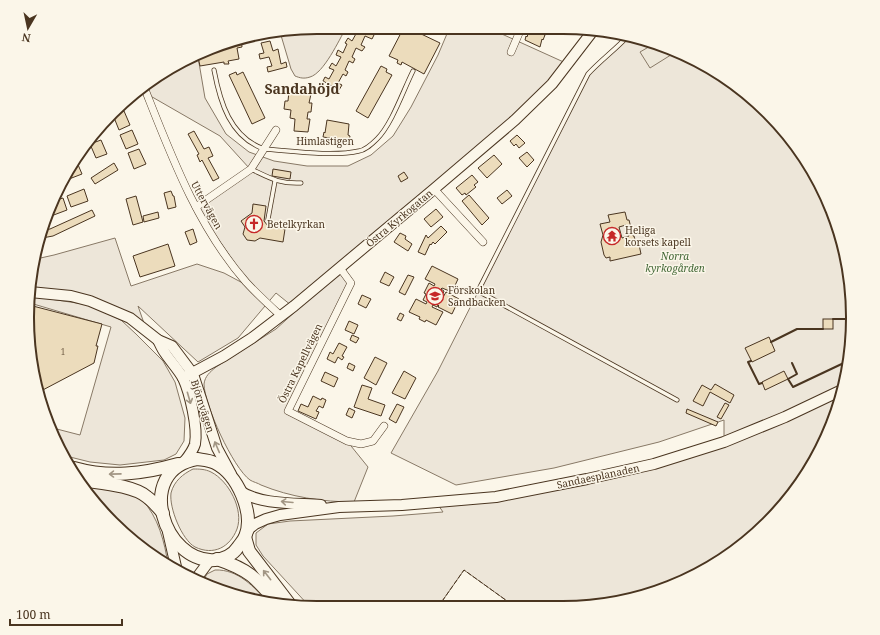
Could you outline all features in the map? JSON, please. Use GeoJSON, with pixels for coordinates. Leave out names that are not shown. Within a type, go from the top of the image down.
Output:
{"type":"FeatureCollection","features":[{"type":"Feature","properties":{"kind":"highway"},"geometry":{"type":"LineString","coordinates":[[79,470],[110,475],[133,474],[154,471],[197,459],[214,463],[226,472],[237,486],[246,511],[247,523],[245,536],[237,549],[232,553],[214,560]]}},
{"type":"Feature","properties":{"kind":"highway"},"geometry":{"type":"LineString","coordinates":[[164,519],[161,500],[163,483],[167,476],[182,463]]}},
{"type":"Feature","properties":{"kind":"highway"},"geometry":{"type":"LineString","coordinates":[[86,481],[140,492],[147,497],[164,519],[173,537],[183,549],[198,558],[214,560],[240,568],[253,576],[272,598]]}},
{"type":"Feature","properties":{"kind":"highway"},"geometry":{"type":"LineString","coordinates":[[245,536],[249,551],[287,599]]}},
{"type":"Feature","properties":{"kind":"street"},"geometry":{"type":"LineString","coordinates":[[511,52],[519,34]]}},
{"type":"Feature","properties":{"kind":"street","name":"Östra Kyrkogatan"},"geometry":{"type":"LineString","coordinates":[[183,378],[193,374],[252,338],[340,268],[434,189],[515,120],[538,98],[552,84],[589,35]]}},
{"type":"Feature","properties":{"kind":"street","name":"Uttervägen"},"geometry":{"type":"LineString","coordinates":[[146,92],[171,155],[196,207],[218,244],[247,283],[281,316]]}},
{"type":"Feature","properties":{"kind":"street"},"geometry":{"type":"LineString","coordinates":[[196,207],[251,169],[276,130]]}},
{"type":"Feature","properties":{"kind":"street"},"geometry":{"type":"LineString","coordinates":[[434,189],[483,242]]}},
{"type":"Feature","properties":{"kind":"street","name":"Östra Kapellvägen"},"geometry":{"type":"LineString","coordinates":[[340,268],[351,283],[288,411],[347,441],[361,444],[373,441],[384,426]]}},
{"type":"Feature","properties":{"kind":"street","name":"Björnvägen"},"geometry":{"type":"LineString","coordinates":[[35,293],[71,296],[90,301],[130,318],[158,340],[172,346],[193,374],[217,448],[237,486]]}},
{"type":"Feature","properties":{"kind":"street","name":"Björnvägen"},"geometry":{"type":"LineString","coordinates":[[158,340],[165,354],[173,362],[183,378],[193,412],[196,438],[194,449],[182,463]]}},
{"type":"Feature","properties":{"kind":"street","name":"Sandaesplanaden"},"geometry":{"type":"LineString","coordinates":[[245,536],[255,524],[280,515],[339,507],[402,505],[496,497],[654,464],[724,442],[785,417],[835,393]]}},
{"type":"Feature","properties":{"kind":"street","name":"Sandaesplanaden"},"geometry":{"type":"LineString","coordinates":[[237,486],[253,498],[266,501],[339,507]]}},
{"type":"Feature","properties":{"kind":"street"},"geometry":{"type":"LineString","coordinates":[[164,519],[175,562]]}},
{"type":"Feature","properties":{"kind":"street"},"geometry":{"type":"LineString","coordinates":[[200,575],[214,560]]}},
{"type":"Feature","properties":{"kind":"lane"},"geometry":{"type":"LineString","coordinates":[[624,41],[588,74],[478,291],[677,400]]}},
{"type":"Feature","properties":{"kind":"lane","name":"Himlastigen"},"geometry":{"type":"LineString","coordinates":[[214,70],[222,103],[229,119],[237,131],[254,146],[264,150],[332,153],[360,151],[378,139],[387,126],[413,71]]}},
{"type":"Feature","properties":{"kind":"lane"},"geometry":{"type":"LineString","coordinates":[[251,169],[275,181],[301,183]]}},
{"type":"Feature","properties":{"kind":"lane"},"geometry":{"type":"LineString","coordinates":[[268,219],[275,181]]}},
{"type":"Feature","properties":{"kind":"green space"},"geometry":{"type":"Polygon","coordinates":[[[343,34],[331,56],[315,74],[308,78],[302,78],[295,76],[291,69],[281,36],[343,34]]]}},
{"type":"Feature","properties":{"kind":"green space"},"geometry":{"type":"Polygon","coordinates":[[[447,34],[502,34],[568,64],[552,84],[341,268],[351,283],[288,411],[347,441],[368,467],[354,502],[319,500],[295,496],[250,480],[243,473],[228,450],[214,420],[205,393],[204,384],[208,374],[216,367],[276,329],[297,310],[276,293],[238,338],[198,362],[138,306],[146,329],[110,309],[35,293],[40,258],[115,238],[131,286],[197,264],[224,273],[252,288],[196,207],[250,169],[220,136],[147,94],[146,92],[176,72],[199,60],[205,98],[226,134],[249,152],[274,161],[307,166],[348,166],[371,155],[393,136],[411,107],[438,55],[447,34]]]}},
{"type":"Feature","properties":{"kind":"green space","name":"Norra kyrkogården"},"geometry":{"type":"Polygon","coordinates":[[[623,40],[654,49],[688,63],[720,82],[749,104],[763,117],[787,145],[808,176],[817,192],[831,226],[841,262],[844,280],[846,318],[844,355],[841,373],[831,409],[817,443],[798,475],[787,490],[776,504],[749,531],[704,563],[688,572],[654,586],[618,596],[600,599],[507,601],[464,570],[442,601],[304,600],[263,556],[256,545],[256,533],[268,524],[290,521],[443,512],[436,502],[587,479],[724,442],[724,420],[659,442],[554,468],[456,485],[391,453],[438,371],[588,74],[623,40]]]}},
{"type":"Feature","properties":{"kind":"green space"},"geometry":{"type":"Polygon","coordinates":[[[35,297],[90,305],[121,320],[163,361],[175,382],[185,418],[184,441],[176,454],[164,460],[120,465],[90,462],[71,457],[57,429],[80,435],[111,327],[35,304],[35,297]]]}},
{"type":"Feature","properties":{"kind":"green space"},"geometry":{"type":"Polygon","coordinates":[[[193,469],[206,470],[218,476],[229,489],[237,505],[239,521],[237,529],[226,545],[215,550],[202,550],[190,543],[181,531],[174,515],[171,499],[172,489],[182,476],[193,469]]]}},
{"type":"Feature","properties":{"kind":"green space"},"geometry":{"type":"Polygon","coordinates":[[[89,485],[131,494],[142,500],[148,506],[160,530],[167,557],[131,531],[117,518],[89,485]]]}},
{"type":"Feature","properties":{"kind":"green space"},"geometry":{"type":"Polygon","coordinates":[[[215,570],[231,572],[245,580],[262,596],[226,586],[205,577],[207,574],[215,570]]]}},
{"type":"Feature","properties":{"kind":"shaded area"},"geometry":{"type":"Polygon","coordinates":[[[648,47],[670,56],[650,68],[640,52],[648,47]]]}},
{"type":"Feature","properties":{"kind":"building"},"geometry":{"type":"Polygon","coordinates":[[[356,34],[374,35],[372,39],[365,36],[361,45],[365,47],[362,51],[356,48],[352,57],[355,59],[353,63],[349,61],[345,70],[348,72],[346,76],[343,74],[338,83],[342,85],[339,90],[323,81],[325,77],[329,79],[334,70],[329,68],[332,63],[336,66],[341,57],[336,55],[338,50],[343,53],[347,44],[345,43],[348,38],[352,41],[356,34]]]}},
{"type":"Feature","properties":{"kind":"building"},"geometry":{"type":"Polygon","coordinates":[[[400,34],[421,34],[440,43],[424,74],[402,62],[401,65],[397,63],[398,60],[389,56],[400,34]]]}},
{"type":"Feature","properties":{"kind":"building"},"geometry":{"type":"Polygon","coordinates":[[[528,34],[545,35],[543,40],[542,39],[540,47],[525,40],[526,36],[527,37],[528,34]]]}},
{"type":"Feature","properties":{"kind":"building"},"geometry":{"type":"Polygon","coordinates":[[[270,41],[273,51],[278,49],[281,64],[286,62],[287,67],[268,72],[267,67],[272,66],[269,57],[260,59],[259,54],[264,53],[261,43],[270,41]]]}},
{"type":"Feature","properties":{"kind":"building"},"geometry":{"type":"Polygon","coordinates":[[[242,45],[242,47],[237,48],[239,59],[228,61],[229,64],[224,64],[224,62],[200,66],[199,60],[226,49],[242,45]]]}},
{"type":"Feature","properties":{"kind":"building"},"geometry":{"type":"Polygon","coordinates":[[[381,66],[387,69],[386,72],[392,75],[368,118],[356,111],[381,66]]]}},
{"type":"Feature","properties":{"kind":"building"},"geometry":{"type":"Polygon","coordinates":[[[236,72],[237,75],[243,72],[265,118],[252,124],[229,75],[236,72]]]}},
{"type":"Feature","properties":{"kind":"building"},"geometry":{"type":"Polygon","coordinates":[[[289,91],[311,94],[309,103],[312,103],[311,112],[308,112],[307,119],[310,119],[308,132],[294,131],[295,119],[290,118],[291,110],[284,109],[285,101],[288,101],[289,91]]]}},
{"type":"Feature","properties":{"kind":"building"},"geometry":{"type":"Polygon","coordinates":[[[123,111],[130,125],[119,130],[115,119],[123,111]]]}},
{"type":"Feature","properties":{"kind":"building"},"geometry":{"type":"Polygon","coordinates":[[[327,120],[349,124],[349,141],[323,137],[327,120]]]}},
{"type":"Feature","properties":{"kind":"building"},"geometry":{"type":"Polygon","coordinates":[[[132,130],[138,144],[126,149],[120,135],[132,130]]]}},
{"type":"Feature","properties":{"kind":"building"},"geometry":{"type":"Polygon","coordinates":[[[194,131],[204,149],[209,147],[213,156],[208,158],[219,178],[213,181],[202,160],[200,162],[197,155],[199,154],[188,134],[194,131]]]}},
{"type":"Feature","properties":{"kind":"building"},"geometry":{"type":"Polygon","coordinates":[[[517,135],[525,143],[519,148],[516,144],[514,146],[510,141],[517,135]]]}},
{"type":"Feature","properties":{"kind":"building"},"geometry":{"type":"Polygon","coordinates":[[[101,140],[107,154],[96,158],[91,147],[95,142],[101,140]]]}},
{"type":"Feature","properties":{"kind":"building"},"geometry":{"type":"Polygon","coordinates":[[[139,149],[146,164],[134,169],[128,153],[139,149]]]}},
{"type":"Feature","properties":{"kind":"building"},"geometry":{"type":"Polygon","coordinates":[[[527,152],[534,160],[527,167],[519,158],[527,152]]]}},
{"type":"Feature","properties":{"kind":"building"},"geometry":{"type":"Polygon","coordinates":[[[494,155],[502,164],[487,178],[478,168],[494,155]]]}},
{"type":"Feature","properties":{"kind":"building"},"geometry":{"type":"Polygon","coordinates":[[[114,163],[118,170],[95,184],[91,178],[114,163]]]}},
{"type":"Feature","properties":{"kind":"building"},"geometry":{"type":"Polygon","coordinates":[[[78,166],[82,174],[71,178],[78,166]]]}},
{"type":"Feature","properties":{"kind":"building"},"geometry":{"type":"Polygon","coordinates":[[[273,169],[291,172],[290,179],[272,176],[273,169]]]}},
{"type":"Feature","properties":{"kind":"building"},"geometry":{"type":"Polygon","coordinates":[[[404,172],[408,178],[401,182],[398,176],[404,172]]]}},
{"type":"Feature","properties":{"kind":"building"},"geometry":{"type":"Polygon","coordinates":[[[472,175],[478,182],[474,185],[476,187],[466,195],[465,193],[462,195],[456,188],[472,175]]]}},
{"type":"Feature","properties":{"kind":"building"},"geometry":{"type":"Polygon","coordinates":[[[84,189],[88,201],[71,207],[67,196],[84,189]]]}},
{"type":"Feature","properties":{"kind":"building"},"geometry":{"type":"Polygon","coordinates":[[[507,190],[512,196],[502,204],[497,198],[507,190]]]}},
{"type":"Feature","properties":{"kind":"building"},"geometry":{"type":"Polygon","coordinates":[[[171,191],[174,196],[176,207],[168,209],[164,193],[171,191]]]}},
{"type":"Feature","properties":{"kind":"building"},"geometry":{"type":"Polygon","coordinates":[[[469,195],[489,218],[482,225],[462,201],[469,195]]]}},
{"type":"Feature","properties":{"kind":"building"},"geometry":{"type":"Polygon","coordinates":[[[136,196],[143,222],[133,225],[126,199],[136,196]]]}},
{"type":"Feature","properties":{"kind":"building"},"geometry":{"type":"Polygon","coordinates":[[[63,198],[67,210],[54,215],[56,209],[60,199],[63,198]]]}},
{"type":"Feature","properties":{"kind":"building","name":"Betelkyrkan"},"geometry":{"type":"Polygon","coordinates":[[[253,204],[266,206],[264,221],[268,226],[285,229],[283,242],[260,238],[255,241],[247,240],[243,234],[245,227],[241,221],[252,213],[253,204]]]}},
{"type":"Feature","properties":{"kind":"building"},"geometry":{"type":"Polygon","coordinates":[[[436,209],[443,217],[431,227],[424,219],[436,209]]]}},
{"type":"Feature","properties":{"kind":"building"},"geometry":{"type":"Polygon","coordinates":[[[92,210],[95,216],[53,236],[46,237],[48,229],[92,210]]]}},
{"type":"Feature","properties":{"kind":"building"},"geometry":{"type":"Polygon","coordinates":[[[158,212],[159,218],[144,222],[143,216],[158,212]]]}},
{"type":"Feature","properties":{"kind":"building","name":"Heliga korsets kapell"},"geometry":{"type":"Polygon","coordinates":[[[625,212],[627,220],[629,220],[633,236],[635,240],[638,240],[641,254],[610,261],[610,257],[606,258],[601,242],[603,235],[600,224],[610,222],[608,215],[625,212]],[[626,225],[619,227],[622,238],[629,236],[626,225]]]}},
{"type":"Feature","properties":{"kind":"building"},"geometry":{"type":"Polygon","coordinates":[[[441,226],[447,232],[435,244],[433,242],[431,245],[430,244],[425,255],[418,252],[426,235],[428,238],[441,226]]]}},
{"type":"Feature","properties":{"kind":"building"},"geometry":{"type":"Polygon","coordinates":[[[193,229],[197,242],[190,245],[185,232],[193,229]]]}},
{"type":"Feature","properties":{"kind":"building"},"geometry":{"type":"Polygon","coordinates":[[[400,233],[406,236],[405,239],[412,244],[408,251],[394,242],[400,233]]]}},
{"type":"Feature","properties":{"kind":"building"},"geometry":{"type":"Polygon","coordinates":[[[168,244],[175,266],[140,277],[133,256],[168,244]]]}},
{"type":"Feature","properties":{"kind":"building"},"geometry":{"type":"Polygon","coordinates":[[[432,266],[458,279],[452,292],[442,288],[441,289],[444,291],[441,299],[446,292],[459,299],[452,314],[438,307],[438,305],[437,307],[433,305],[432,307],[443,312],[436,325],[426,320],[425,322],[419,319],[420,317],[409,312],[416,299],[426,304],[427,302],[423,300],[426,294],[424,293],[429,283],[434,286],[435,284],[425,279],[432,266]]]}},
{"type":"Feature","properties":{"kind":"building"},"geometry":{"type":"Polygon","coordinates":[[[385,272],[394,277],[389,286],[380,282],[385,272]]]}},
{"type":"Feature","properties":{"kind":"building"},"geometry":{"type":"Polygon","coordinates":[[[408,275],[414,277],[405,295],[399,292],[408,275]]]}},
{"type":"Feature","properties":{"kind":"building"},"geometry":{"type":"Polygon","coordinates":[[[362,295],[371,299],[366,308],[358,304],[362,295]]]}},
{"type":"Feature","properties":{"kind":"building"},"geometry":{"type":"Polygon","coordinates":[[[35,306],[102,324],[96,346],[98,346],[94,363],[44,390],[36,355],[35,306]]]}},
{"type":"Feature","properties":{"kind":"building"},"geometry":{"type":"Polygon","coordinates":[[[400,313],[404,315],[401,321],[397,319],[400,313]]]}},
{"type":"Feature","properties":{"kind":"building"},"geometry":{"type":"Polygon","coordinates":[[[823,319],[833,319],[833,329],[823,329],[823,319]]]}},
{"type":"Feature","properties":{"kind":"building"},"geometry":{"type":"Polygon","coordinates":[[[349,321],[358,325],[354,334],[345,330],[349,321]]]}},
{"type":"Feature","properties":{"kind":"building"},"geometry":{"type":"Polygon","coordinates":[[[352,335],[359,338],[356,343],[350,340],[352,335]]]}},
{"type":"Feature","properties":{"kind":"building"},"geometry":{"type":"Polygon","coordinates":[[[769,337],[775,351],[752,362],[745,348],[769,337]]]}},
{"type":"Feature","properties":{"kind":"building"},"geometry":{"type":"Polygon","coordinates":[[[339,343],[347,347],[342,356],[344,357],[342,360],[338,357],[335,363],[327,359],[330,352],[333,354],[339,343]]]}},
{"type":"Feature","properties":{"kind":"building"},"geometry":{"type":"Polygon","coordinates":[[[375,357],[387,363],[376,385],[364,378],[375,357]]]}},
{"type":"Feature","properties":{"kind":"building"},"geometry":{"type":"Polygon","coordinates":[[[349,363],[355,366],[353,371],[347,368],[349,363]]]}},
{"type":"Feature","properties":{"kind":"building"},"geometry":{"type":"Polygon","coordinates":[[[404,371],[416,378],[405,399],[392,393],[404,371]]]}},
{"type":"Feature","properties":{"kind":"building"},"geometry":{"type":"Polygon","coordinates":[[[784,371],[788,379],[765,390],[762,382],[784,371]]]}},
{"type":"Feature","properties":{"kind":"building"},"geometry":{"type":"Polygon","coordinates":[[[325,372],[338,378],[334,387],[321,381],[325,372]]]}},
{"type":"Feature","properties":{"kind":"building"},"geometry":{"type":"Polygon","coordinates":[[[715,384],[734,395],[730,403],[710,392],[703,406],[693,401],[702,385],[711,390],[715,384]]]}},
{"type":"Feature","properties":{"kind":"building"},"geometry":{"type":"Polygon","coordinates":[[[362,385],[372,388],[368,399],[385,405],[381,416],[354,407],[362,385]]]}},
{"type":"Feature","properties":{"kind":"building"},"geometry":{"type":"Polygon","coordinates":[[[313,396],[321,400],[322,398],[326,400],[323,408],[319,406],[316,411],[319,412],[316,419],[298,411],[301,404],[308,407],[313,396]]]}},
{"type":"Feature","properties":{"kind":"building"},"geometry":{"type":"Polygon","coordinates":[[[725,403],[729,405],[721,419],[717,417],[725,403]]]}},
{"type":"Feature","properties":{"kind":"building"},"geometry":{"type":"Polygon","coordinates":[[[397,404],[404,407],[396,423],[389,419],[397,404]]]}},
{"type":"Feature","properties":{"kind":"building"},"geometry":{"type":"Polygon","coordinates":[[[349,408],[355,411],[352,418],[346,415],[349,408]]]}},
{"type":"Feature","properties":{"kind":"building"},"geometry":{"type":"Polygon","coordinates":[[[687,409],[718,422],[716,426],[686,413],[687,409]]]}},
{"type":"Feature","properties":{"kind":"fence"},"geometry":{"type":"LineString","coordinates":[[442,601],[464,570],[507,601]]}},
{"type":"Feature","properties":{"kind":"wall"},"geometry":{"type":"LineString","coordinates":[[833,319],[846,319]]}},
{"type":"Feature","properties":{"kind":"wall"},"geometry":{"type":"LineString","coordinates":[[771,342],[797,329],[823,329]]}},
{"type":"Feature","properties":{"kind":"wall"},"geometry":{"type":"LineString","coordinates":[[751,361],[748,362],[759,384],[762,383]]}},
{"type":"Feature","properties":{"kind":"wall"},"geometry":{"type":"LineString","coordinates":[[792,363],[797,374],[788,379],[793,387],[843,364]]}},
{"type":"Feature","properties":{"kind":"place","name":"Betelkyrkan"},"geometry":{"type":"Point","coordinates":[254,224]}},
{"type":"Feature","properties":{"kind":"place","name":"Heliga korsets kapell"},"geometry":{"type":"Point","coordinates":[612,236]}},
{"type":"Feature","properties":{"kind":"place","name":"Förskolan Sandbacken"},"geometry":{"type":"Point","coordinates":[435,296]}},
{"type":"Feature","properties":{"kind":"district","name":"Sandahöjd"},"geometry":{"type":"Point","coordinates":[302,88]}}]}
